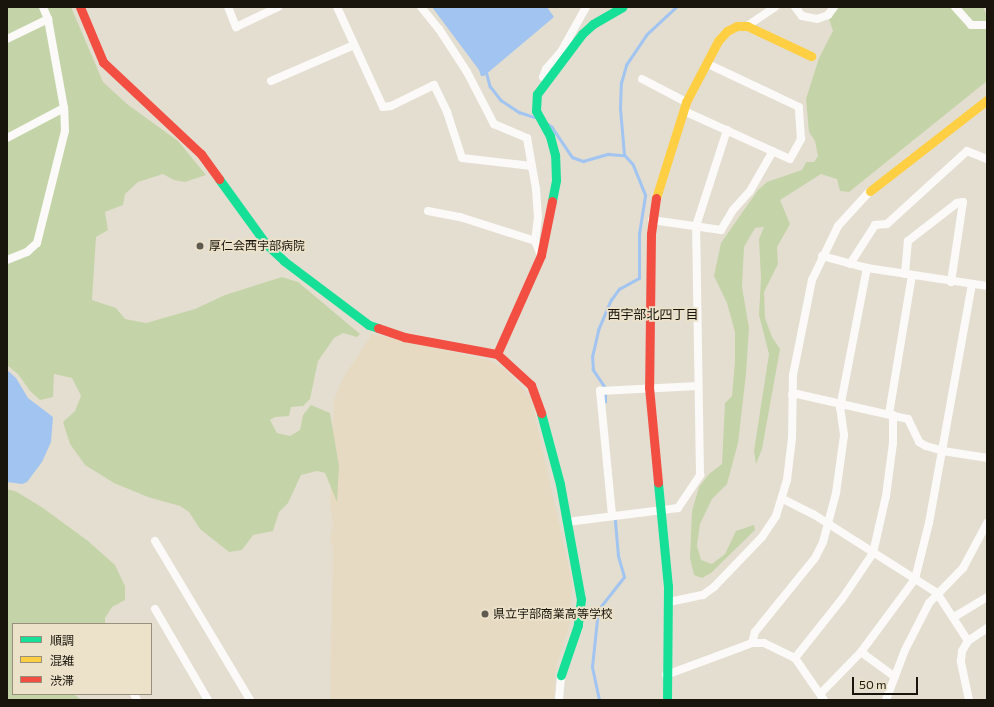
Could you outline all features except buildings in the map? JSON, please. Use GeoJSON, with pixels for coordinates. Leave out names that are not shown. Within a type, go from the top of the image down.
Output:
{"type":"FeatureCollection","features":[{"type":"Feature","properties":{"kind":"street"},"geometry":{"type":"LineString","coordinates":[[7,260],[28,252],[37,243],[41,232],[46,202],[65,131],[64,108],[48,19],[43,7]]}},
{"type":"Feature","properties":{"kind":"street"},"geometry":{"type":"LineString","coordinates":[[80,7],[103,62],[202,154],[266,244],[284,261],[369,325],[404,337],[497,354],[524,377],[535,393],[560,484],[580,605],[578,625],[561,675],[559,700]]}},
{"type":"Feature","properties":{"kind":"street"},"geometry":{"type":"LineString","coordinates":[[228,7],[236,27],[277,7]]}},
{"type":"Feature","properties":{"kind":"street"},"geometry":{"type":"LineString","coordinates":[[337,7],[383,107],[391,106],[434,85],[447,112],[462,158],[532,166]]}},
{"type":"Feature","properties":{"kind":"street"},"geometry":{"type":"LineString","coordinates":[[421,7],[439,29],[467,72],[494,124],[526,138],[532,166],[538,217],[535,241],[541,255]]}},
{"type":"Feature","properties":{"kind":"street"},"geometry":{"type":"LineString","coordinates":[[546,80],[543,77],[546,69],[561,52],[586,7]]}},
{"type":"Feature","properties":{"kind":"street"},"geometry":{"type":"LineString","coordinates":[[497,354],[541,255],[546,237],[557,165],[550,136],[536,111],[535,101],[546,80],[582,34],[593,24],[622,7]]}},
{"type":"Feature","properties":{"kind":"street"},"geometry":{"type":"LineString","coordinates":[[748,26],[775,7]]}},
{"type":"Feature","properties":{"kind":"street"},"geometry":{"type":"LineString","coordinates":[[795,7],[802,16],[817,19],[828,15],[834,7]]}},
{"type":"Feature","properties":{"kind":"street"},"geometry":{"type":"LineString","coordinates":[[955,7],[971,25],[987,25]]}},
{"type":"Feature","properties":{"kind":"street"},"geometry":{"type":"LineString","coordinates":[[7,39],[48,19]]}},
{"type":"Feature","properties":{"kind":"street"},"geometry":{"type":"LineString","coordinates":[[667,700],[666,623],[669,602],[649,388],[652,220],[655,202],[685,106],[708,64],[718,41],[727,31],[737,26],[748,26],[811,56]]}},
{"type":"Feature","properties":{"kind":"street"},"geometry":{"type":"LineString","coordinates":[[271,81],[354,45]]}},
{"type":"Feature","properties":{"kind":"street"},"geometry":{"type":"LineString","coordinates":[[642,79],[727,130],[790,159],[802,139],[799,107],[708,64]]}},
{"type":"Feature","properties":{"kind":"street"},"geometry":{"type":"LineString","coordinates":[[669,602],[703,595],[714,587],[766,532],[783,499],[792,438],[793,375],[808,294],[822,256],[838,226],[870,191],[987,100]]}},
{"type":"Feature","properties":{"kind":"street"},"geometry":{"type":"LineString","coordinates":[[7,138],[64,108]]}},
{"type":"Feature","properties":{"kind":"street"},"geometry":{"type":"LineString","coordinates":[[567,522],[612,515],[678,508],[700,475],[696,226],[727,130]]}},
{"type":"Feature","properties":{"kind":"street"},"geometry":{"type":"LineString","coordinates":[[652,220],[721,230],[733,210],[750,191],[773,151]]}},
{"type":"Feature","properties":{"kind":"street"},"geometry":{"type":"LineString","coordinates":[[850,264],[874,225],[887,224],[967,151],[987,158]]}},
{"type":"Feature","properties":{"kind":"street"},"geometry":{"type":"LineString","coordinates":[[796,658],[842,599],[873,553],[886,496],[892,443],[891,415],[908,274],[908,240],[957,203],[963,202],[951,282]]}},
{"type":"Feature","properties":{"kind":"street"},"geometry":{"type":"LineString","coordinates":[[428,211],[460,217],[535,241]]}},
{"type":"Feature","properties":{"kind":"street"},"geometry":{"type":"LineString","coordinates":[[822,256],[867,268],[951,282],[987,286]]}},
{"type":"Feature","properties":{"kind":"street"},"geometry":{"type":"LineString","coordinates":[[752,643],[755,632],[815,558],[823,542],[836,493],[844,435],[841,403],[867,268]]}},
{"type":"Feature","properties":{"kind":"street"},"geometry":{"type":"LineString","coordinates":[[666,675],[752,643],[777,647],[796,658],[823,697],[861,652],[915,579],[930,523],[943,451],[952,386],[972,284]]}},
{"type":"Feature","properties":{"kind":"street"},"geometry":{"type":"LineString","coordinates":[[612,515],[600,391],[698,386]]}},
{"type":"Feature","properties":{"kind":"street"},"geometry":{"type":"LineString","coordinates":[[792,395],[797,394],[841,403],[908,419],[920,442],[943,451],[987,458]]}},
{"type":"Feature","properties":{"kind":"street"},"geometry":{"type":"LineString","coordinates":[[783,499],[812,514],[938,594],[968,641]]}},
{"type":"Feature","properties":{"kind":"street"},"geometry":{"type":"LineString","coordinates":[[886,700],[905,650],[929,603],[962,568],[987,523]]}},
{"type":"Feature","properties":{"kind":"street"},"geometry":{"type":"LineString","coordinates":[[155,541],[250,700]]}},
{"type":"Feature","properties":{"kind":"street"},"geometry":{"type":"LineString","coordinates":[[954,617],[987,597]]}},
{"type":"Feature","properties":{"kind":"street"},"geometry":{"type":"LineString","coordinates":[[155,609],[208,700]]}},
{"type":"Feature","properties":{"kind":"street"},"geometry":{"type":"LineString","coordinates":[[969,700],[961,661],[962,651],[968,641],[987,628]]}},
{"type":"Feature","properties":{"kind":"street"},"geometry":{"type":"LineString","coordinates":[[861,652],[895,678]]}},
{"type":"Feature","properties":{"kind":"shaded area"},"geometry":{"type":"Polygon","coordinates":[[[372,334],[489,360],[505,369],[531,398],[572,581],[570,624],[556,667],[554,700],[330,700],[333,549],[330,538],[333,524],[330,508],[334,400],[343,378],[372,334]]]}},
{"type":"Feature","properties":{"kind":"green space"},"geometry":{"type":"Polygon","coordinates":[[[7,7],[71,7],[103,82],[127,104],[178,141],[206,175],[185,182],[174,180],[163,174],[138,182],[125,194],[123,205],[105,212],[108,230],[96,237],[92,300],[116,308],[125,319],[146,323],[195,309],[225,295],[282,277],[298,282],[360,334],[357,337],[343,333],[334,338],[318,361],[310,399],[303,406],[291,407],[289,416],[275,417],[270,420],[277,433],[290,436],[300,430],[303,415],[311,405],[330,413],[339,466],[337,502],[325,473],[317,471],[301,475],[288,503],[279,512],[273,531],[253,535],[242,550],[229,552],[200,529],[189,512],[180,506],[148,497],[114,483],[85,465],[70,444],[63,422],[75,411],[81,396],[72,378],[54,374],[53,397],[40,400],[30,391],[18,374],[7,365],[7,7]]]}},
{"type":"Feature","properties":{"kind":"green space"},"geometry":{"type":"Polygon","coordinates":[[[839,7],[983,7],[987,15],[987,81],[849,192],[840,191],[837,179],[821,174],[780,200],[790,224],[777,247],[778,264],[764,292],[765,318],[772,337],[780,349],[762,449],[756,464],[754,451],[769,354],[759,315],[761,278],[759,239],[764,227],[755,228],[744,247],[742,287],[749,328],[746,374],[738,443],[727,484],[712,499],[700,524],[697,546],[701,560],[712,564],[725,554],[736,531],[754,525],[755,530],[711,573],[702,578],[694,575],[690,558],[692,511],[699,487],[709,474],[722,464],[725,403],[732,396],[735,361],[735,332],[727,303],[714,276],[721,243],[758,190],[767,182],[802,170],[806,162],[814,162],[818,156],[815,141],[809,132],[806,99],[819,58],[833,31],[829,19],[839,7]]]}},
{"type":"Feature","properties":{"kind":"green space"},"geometry":{"type":"Polygon","coordinates":[[[7,489],[17,492],[43,508],[88,541],[115,565],[125,586],[125,600],[112,607],[105,618],[105,623],[12,623],[12,695],[74,695],[82,700],[7,700],[7,489]]]}},
{"type":"Feature","properties":{"kind":"water"},"geometry":{"type":"Polygon","coordinates":[[[432,7],[547,7],[554,17],[484,76],[481,76],[479,70],[432,7]]]}},
{"type":"Feature","properties":{"kind":"water"},"geometry":{"type":"Polygon","coordinates":[[[7,370],[16,378],[28,398],[53,417],[51,442],[42,462],[27,482],[22,484],[7,482],[7,370]]]}},
{"type":"Feature","properties":{"kind":"waterway"},"geometry":{"type":"LineString","coordinates":[[605,402],[605,388],[593,370],[592,357],[598,330],[611,300],[619,289],[639,278],[639,234],[645,195],[633,165],[624,155],[620,108],[621,83],[626,65],[646,35],[676,7]]}},
{"type":"Feature","properties":{"kind":"waterway"},"geometry":{"type":"LineString","coordinates":[[486,71],[490,86],[501,100],[519,112],[534,117]]}},
{"type":"Feature","properties":{"kind":"waterway"},"geometry":{"type":"LineString","coordinates":[[548,124],[552,127],[572,157],[583,161],[608,154],[624,155]]}},
{"type":"Feature","properties":{"kind":"waterway"},"geometry":{"type":"LineString","coordinates":[[599,700],[592,667],[598,610],[624,577],[618,556],[615,518]]}},
{"type":"Feature","properties":{"kind":"traffic: fast"},"geometry":{"type":"LineString","coordinates":[[552,201],[556,180],[555,155],[550,136],[536,111],[537,94],[582,34],[593,24],[623,7]]}},
{"type":"Feature","properties":{"kind":"traffic: fast"},"geometry":{"type":"LineString","coordinates":[[219,179],[266,244],[284,261],[369,325],[378,328]]}},
{"type":"Feature","properties":{"kind":"traffic: fast"},"geometry":{"type":"LineString","coordinates":[[541,413],[560,484],[581,599],[578,625],[561,675]]}},
{"type":"Feature","properties":{"kind":"traffic: fast"},"geometry":{"type":"LineString","coordinates":[[658,483],[668,586],[667,700]]}},
{"type":"Feature","properties":{"kind":"traffic: slow"},"geometry":{"type":"LineString","coordinates":[[656,198],[686,102],[718,41],[727,31],[737,26],[747,26],[811,56]]}},
{"type":"Feature","properties":{"kind":"traffic: slow"},"geometry":{"type":"LineString","coordinates":[[870,191],[987,100]]}},
{"type":"Feature","properties":{"kind":"traffic: jam"},"geometry":{"type":"LineString","coordinates":[[80,7],[103,62],[201,154],[219,179]]}},
{"type":"Feature","properties":{"kind":"traffic: jam"},"geometry":{"type":"LineString","coordinates":[[656,198],[651,234],[649,387],[658,483]]}},
{"type":"Feature","properties":{"kind":"traffic: jam"},"geometry":{"type":"LineString","coordinates":[[497,354],[541,255],[552,201]]}},
{"type":"Feature","properties":{"kind":"traffic: jam"},"geometry":{"type":"LineString","coordinates":[[378,328],[404,337],[497,354],[531,385],[541,413]]}},
{"type":"Feature","properties":{"kind":"place","name":"厚仁会西宇部病院"},"geometry":{"type":"Point","coordinates":[200,246]}},
{"type":"Feature","properties":{"kind":"place","name":"県立宇部商業高等学校"},"geometry":{"type":"Point","coordinates":[485,614]}},
{"type":"Feature","properties":{"kind":"district","name":"西宇部北四丁目"},"geometry":{"type":"Point","coordinates":[653,314]}}]}
